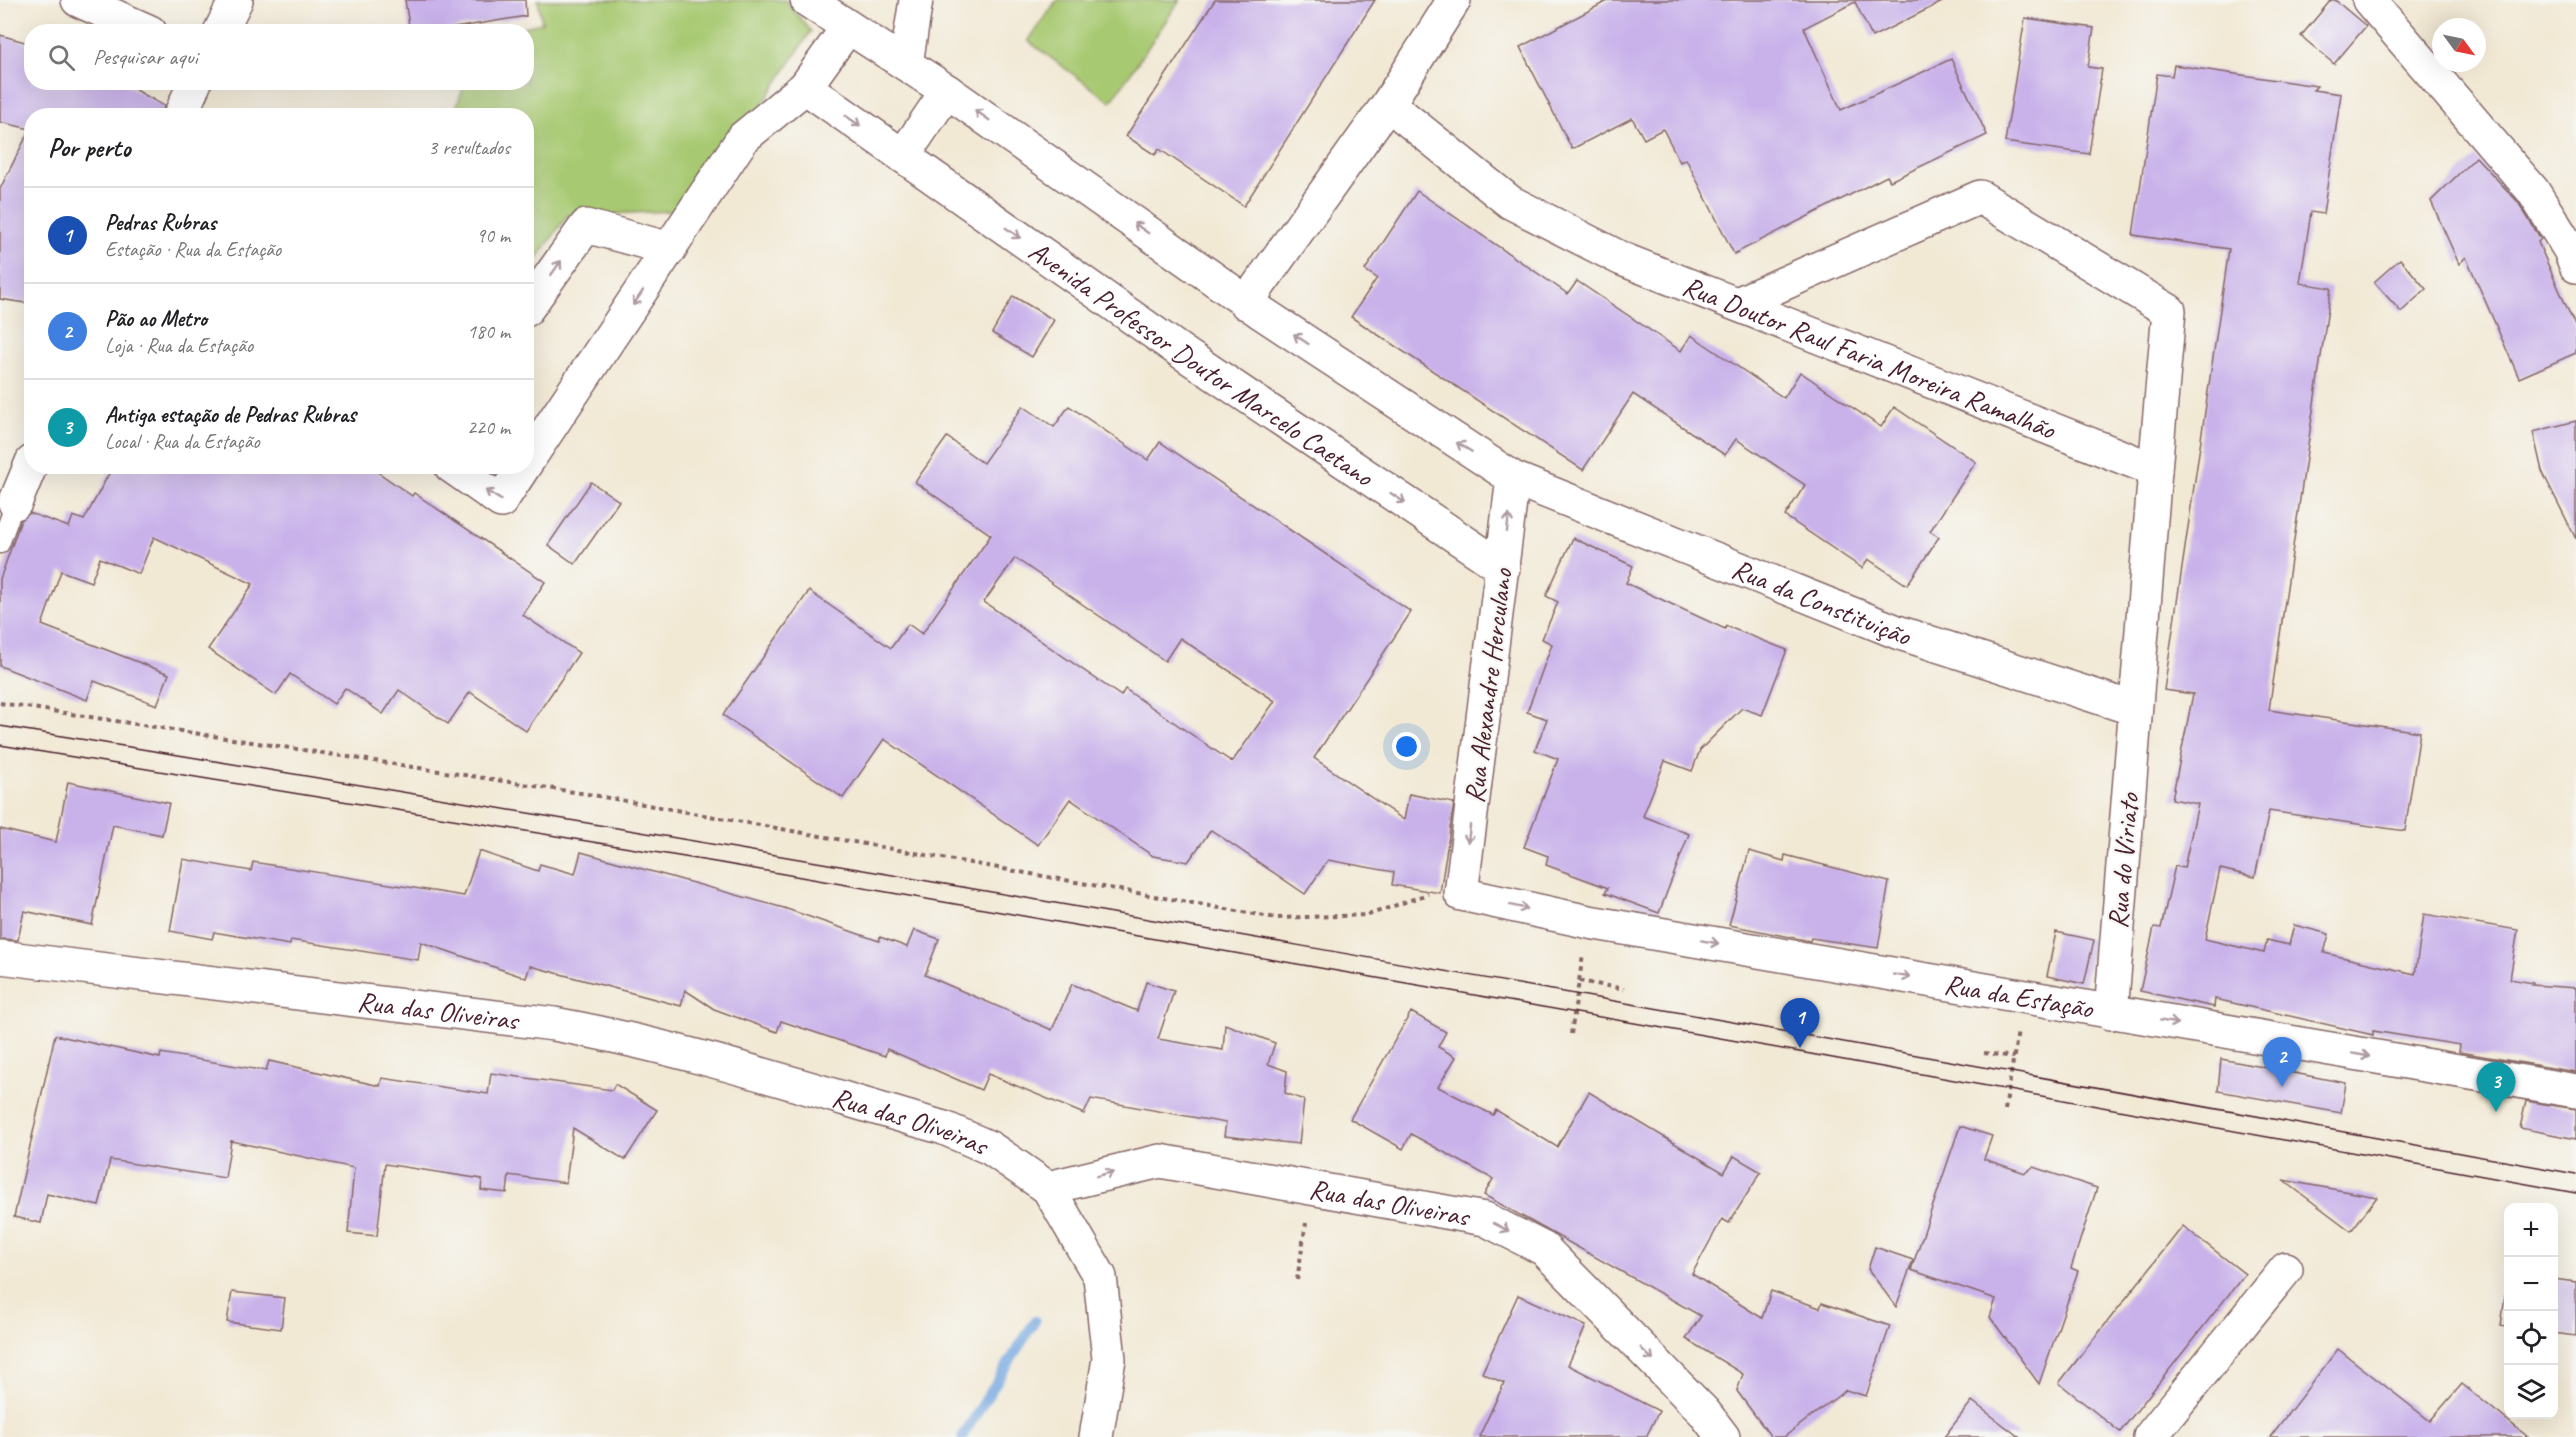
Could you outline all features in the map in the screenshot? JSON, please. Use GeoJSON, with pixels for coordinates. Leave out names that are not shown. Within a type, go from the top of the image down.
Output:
{"type":"FeatureCollection","features":[{"type":"Feature","properties":{"kind":"street"},"geometry":{"type":"LineString","coordinates":[[78,0],[132,24]]}},
{"type":"Feature","properties":{"kind":"street"},"geometry":{"type":"LineString","coordinates":[[224,24],[236,0]]}},
{"type":"Feature","properties":{"kind":"street"},"geometry":{"type":"LineString","coordinates":[[807,0],[948,91],[1246,303],[1435,429],[1513,477]]}},
{"type":"Feature","properties":{"kind":"street"},"geometry":{"type":"LineString","coordinates":[[906,64],[916,0]]}},
{"type":"Feature","properties":{"kind":"street"},"geometry":{"type":"LineString","coordinates":[[1246,303],[1388,104],[1454,0]]}},
{"type":"Feature","properties":{"kind":"street"},"geometry":{"type":"LineString","coordinates":[[2369,0],[2533,191],[2570,250],[2576,266]]}},
{"type":"Feature","properties":{"kind":"street"},"geometry":{"type":"LineString","coordinates":[[534,452],[743,138],[805,87],[848,27]]}},
{"type":"Feature","properties":{"kind":"street","name":"Avenida Professor Doutor Marcelo Caetano"},"geometry":{"type":"LineString","coordinates":[[805,87],[1183,352],[1503,568]]}},
{"type":"Feature","properties":{"kind":"street"},"geometry":{"type":"LineString","coordinates":[[184,108],[191,90]]}},
{"type":"Feature","properties":{"kind":"street"},"geometry":{"type":"LineString","coordinates":[[903,156],[948,91]]}},
{"type":"Feature","properties":{"kind":"street","name":"Rua Doutor Raul Faria Moreira Ramalhão"},"geometry":{"type":"LineString","coordinates":[[1388,104],[1509,202],[1622,259],[2155,470]]}},
{"type":"Feature","properties":{"kind":"street"},"geometry":{"type":"LineString","coordinates":[[1737,304],[1980,197],[2169,311],[2135,709]]}},
{"type":"Feature","properties":{"kind":"street"},"geometry":{"type":"LineString","coordinates":[[534,299],[586,226],[670,249]]}},
{"type":"Feature","properties":{"kind":"street"},"geometry":{"type":"LineString","coordinates":[[15,503],[27,474]]}},
{"type":"Feature","properties":{"kind":"street"},"geometry":{"type":"LineString","coordinates":[[462,474],[501,501],[519,474]]}},
{"type":"Feature","properties":{"kind":"street","name":"Rua Alexandre Herculano"},"geometry":{"type":"LineString","coordinates":[[1461,894],[1513,477]]}},
{"type":"Feature","properties":{"kind":"street","name":"Rua da Constituição"},"geometry":{"type":"LineString","coordinates":[[1513,477],[1897,632],[2135,709]]}},
{"type":"Feature","properties":{"kind":"street","name":"Rua do Viriato"},"geometry":{"type":"LineString","coordinates":[[2111,1012],[2135,709]]}},
{"type":"Feature","properties":{"kind":"street","name":"Rua da Estação"},"geometry":{"type":"LineString","coordinates":[[1461,894],[1589,922],[2576,1091]]}},
{"type":"Feature","properties":{"kind":"street","name":"Rua das Oliveiras"},"geometry":{"type":"LineString","coordinates":[[0,957],[554,1024],[651,1043],[944,1128],[990,1148],[1048,1188],[1160,1161],[1485,1219],[1544,1249],[1704,1412],[1723,1437]]}},
{"type":"Feature","properties":{"kind":"street"},"geometry":{"type":"LineString","coordinates":[[1048,1188],[1100,1277],[1109,1359],[1096,1437]]}},
{"type":"Feature","properties":{"kind":"street"},"geometry":{"type":"LineString","coordinates":[[2150,1437],[2286,1269]]}},
{"type":"Feature","properties":{"kind":"lane"},"geometry":{"type":"LineString","coordinates":[[0,544],[15,503]]}},
{"type":"Feature","properties":{"kind":"path"},"geometry":{"type":"LineString","coordinates":[[0,703],[587,794],[1275,918],[1368,915],[1428,894],[1461,894]]}},
{"type":"Feature","properties":{"kind":"path"},"geometry":{"type":"LineString","coordinates":[[1571,1034],[1589,922]]}},
{"type":"Feature","properties":{"kind":"path"},"geometry":{"type":"LineString","coordinates":[[1579,981],[1624,989]]}},
{"type":"Feature","properties":{"kind":"path"},"geometry":{"type":"LineString","coordinates":[[2005,1110],[2024,997]]}},
{"type":"Feature","properties":{"kind":"path"},"geometry":{"type":"LineString","coordinates":[[1984,1053],[2014,1057]]}},
{"type":"Feature","properties":{"kind":"path"},"geometry":{"type":"LineString","coordinates":[[1297,1280],[1306,1223]]}},
{"type":"Feature","properties":{"kind":"green space"},"geometry":{"type":"Polygon","coordinates":[[[538,0],[785,0],[811,31],[693,210],[567,216],[534,263],[534,108],[456,108],[462,90],[534,90],[534,25],[542,23],[538,0]]]}},
{"type":"Feature","properties":{"kind":"green space"},"geometry":{"type":"Polygon","coordinates":[[[1057,0],[1180,0],[1111,102],[1028,41],[1057,0]]]}},
{"type":"Feature","properties":{"kind":"building"},"geometry":{"type":"Polygon","coordinates":[[[405,0],[525,0],[526,16],[478,24],[409,24],[405,0]]]}},
{"type":"Feature","properties":{"kind":"building"},"geometry":{"type":"Polygon","coordinates":[[[1215,0],[1375,0],[1244,206],[1159,149],[1155,155],[1126,136],[1215,0]]]}},
{"type":"Feature","properties":{"kind":"building"},"geometry":{"type":"Polygon","coordinates":[[[1609,0],[1946,0],[1872,37],[1855,2],[1804,28],[1841,110],[1951,59],[1987,135],[1890,181],[1887,176],[1734,254],[1686,159],[1680,162],[1663,129],[1644,139],[1632,118],[1572,149],[1520,47],[1609,0]]]}},
{"type":"Feature","properties":{"kind":"building"},"geometry":{"type":"Polygon","coordinates":[[[2331,0],[2335,0],[2366,26],[2334,64],[2301,36],[2331,0]]]}},
{"type":"Feature","properties":{"kind":"building"},"geometry":{"type":"Polygon","coordinates":[[[2025,18],[2094,28],[2088,67],[2102,69],[2089,154],[2005,142],[2025,18]]]}},
{"type":"Feature","properties":{"kind":"building"},"geometry":{"type":"Polygon","coordinates":[[[0,35],[24,42],[24,90],[136,90],[164,106],[164,108],[24,108],[24,128],[0,122],[0,35]]]}},
{"type":"Feature","properties":{"kind":"building"},"geometry":{"type":"Polygon","coordinates":[[[2174,65],[2317,86],[2313,90],[2341,94],[2323,214],[2311,212],[2300,283],[2331,288],[2269,710],[2420,732],[2405,831],[2269,811],[2255,877],[2220,869],[2205,939],[2264,953],[2267,940],[2289,945],[2294,925],[2329,934],[2324,953],[2415,974],[2424,914],[2518,930],[2510,979],[2533,983],[2532,985],[2576,988],[2576,1072],[2459,1052],[2460,1045],[2373,1031],[2373,1035],[2215,999],[2214,1007],[2140,991],[2154,927],[2161,928],[2175,866],[2184,868],[2198,804],[2172,799],[2193,694],[2164,690],[2229,249],[2133,235],[2157,74],[2172,76],[2174,65]]]}},
{"type":"Feature","properties":{"kind":"building"},"geometry":{"type":"Polygon","coordinates":[[[24,141],[24,303],[0,299],[0,189],[24,141]]]}},
{"type":"Feature","properties":{"kind":"building"},"geometry":{"type":"Polygon","coordinates":[[[2476,157],[2518,202],[2541,239],[2538,242],[2576,328],[2576,353],[2519,378],[2466,257],[2459,264],[2431,201],[2476,157]]]}},
{"type":"Feature","properties":{"kind":"building"},"geometry":{"type":"Polygon","coordinates":[[[1417,191],[1568,294],[1577,281],[1681,351],[1691,335],[1784,398],[1800,372],[1881,427],[1894,407],[1976,462],[1930,531],[1939,537],[1907,585],[1868,559],[1862,568],[1785,516],[1805,485],[1736,439],[1725,455],[1633,394],[1583,470],[1351,317],[1377,278],[1365,270],[1417,191]]]}},
{"type":"Feature","properties":{"kind":"building"},"geometry":{"type":"Polygon","coordinates":[[[2400,259],[2426,289],[2401,312],[2374,282],[2400,259]]]}},
{"type":"Feature","properties":{"kind":"building"},"geometry":{"type":"Polygon","coordinates":[[[1013,296],[1054,320],[1032,357],[992,333],[1013,296]]]}},
{"type":"Feature","properties":{"kind":"building"},"geometry":{"type":"Polygon","coordinates":[[[1023,406],[1054,427],[1069,406],[1148,460],[1160,442],[1411,612],[1314,758],[1404,820],[1409,794],[1454,803],[1440,893],[1392,885],[1394,872],[1328,860],[1305,894],[1211,830],[1188,862],[1153,856],[1070,799],[1038,845],[884,739],[843,798],[723,715],[809,591],[891,648],[908,624],[922,634],[991,535],[915,482],[947,437],[983,463],[1023,406]],[[1015,558],[984,602],[1121,696],[1125,689],[1232,762],[1275,701],[1180,638],[1165,661],[1015,558]]]}},
{"type":"Feature","properties":{"kind":"building"},"geometry":{"type":"Polygon","coordinates":[[[2576,421],[2576,539],[2542,471],[2533,432],[2576,421]]]}},
{"type":"Feature","properties":{"kind":"building"},"geometry":{"type":"Polygon","coordinates":[[[109,474],[380,474],[412,496],[414,493],[545,582],[523,615],[579,653],[526,731],[470,692],[448,724],[399,690],[383,714],[345,688],[334,704],[290,674],[276,695],[208,649],[253,584],[154,537],[139,574],[100,558],[91,582],[61,571],[42,625],[169,674],[157,705],[94,681],[87,700],[0,666],[0,579],[21,520],[30,513],[69,527],[73,516],[84,520],[109,474]]]}},
{"type":"Feature","properties":{"kind":"building"},"geometry":{"type":"Polygon","coordinates":[[[591,482],[619,501],[575,564],[548,545],[591,482]]]}},
{"type":"Feature","properties":{"kind":"building"},"geometry":{"type":"Polygon","coordinates":[[[1573,538],[1633,566],[1626,583],[1725,629],[1726,626],[1787,650],[1762,715],[1742,708],[1700,750],[1692,771],[1665,761],[1643,816],[1689,834],[1659,913],[1605,893],[1608,888],[1546,865],[1548,856],[1524,847],[1558,759],[1535,750],[1547,719],[1527,712],[1552,644],[1542,639],[1558,602],[1546,596],[1573,538]]]}},
{"type":"Feature","properties":{"kind":"building"},"geometry":{"type":"Polygon","coordinates":[[[68,782],[169,803],[162,835],[113,825],[92,925],[24,911],[18,940],[0,939],[0,829],[56,842],[68,782]]]}},
{"type":"Feature","properties":{"kind":"building"},"geometry":{"type":"Polygon","coordinates":[[[479,851],[538,871],[540,864],[575,874],[581,852],[784,908],[879,941],[880,937],[907,947],[914,930],[939,939],[925,975],[1052,1030],[1072,984],[1137,1011],[1146,982],[1174,991],[1158,1039],[1223,1050],[1225,1024],[1275,1043],[1268,1064],[1287,1071],[1285,1093],[1304,1100],[1299,1144],[1224,1136],[1226,1123],[1091,1099],[1084,1114],[988,1074],[981,1090],[887,1049],[885,1056],[781,1021],[777,1032],[714,1009],[685,990],[681,1006],[530,966],[526,978],[421,942],[418,960],[291,940],[290,945],[214,932],[212,939],[170,931],[183,859],[251,871],[253,862],[464,896],[479,851]]]}},
{"type":"Feature","properties":{"kind":"building"},"geometry":{"type":"Polygon","coordinates":[[[1749,851],[1784,861],[1785,855],[1889,882],[1878,948],[1811,938],[1810,941],[1729,925],[1749,851]]]}},
{"type":"Feature","properties":{"kind":"building"},"geometry":{"type":"Polygon","coordinates":[[[2056,932],[2094,940],[2084,984],[2047,976],[2056,932]]]}},
{"type":"Feature","properties":{"kind":"building"},"geometry":{"type":"Polygon","coordinates":[[[1411,1012],[1446,1032],[1438,1047],[1456,1057],[1438,1087],[1493,1115],[1496,1110],[1557,1147],[1589,1092],[1724,1173],[1734,1156],[1761,1172],[1729,1223],[1722,1219],[1692,1274],[1762,1318],[1771,1291],[1820,1308],[1822,1303],[1890,1326],[1866,1396],[1846,1390],[1784,1437],[1771,1437],[1737,1391],[1743,1374],[1686,1339],[1701,1316],[1484,1195],[1493,1179],[1411,1134],[1403,1149],[1350,1119],[1411,1012]]]}},
{"type":"Feature","properties":{"kind":"building"},"geometry":{"type":"Polygon","coordinates":[[[55,1035],[160,1058],[161,1053],[266,1071],[269,1061],[380,1086],[382,1078],[488,1094],[491,1073],[612,1090],[615,1084],[657,1110],[625,1160],[573,1128],[566,1183],[509,1175],[507,1193],[481,1190],[482,1179],[385,1164],[377,1236],[348,1233],[354,1168],[231,1141],[225,1178],[110,1160],[99,1206],[47,1194],[41,1223],[14,1217],[55,1035]]]}},
{"type":"Feature","properties":{"kind":"building"},"geometry":{"type":"Polygon","coordinates":[[[2221,1059],[2346,1083],[2341,1113],[2218,1091],[2221,1059]]]}},
{"type":"Feature","properties":{"kind":"building"},"geometry":{"type":"Polygon","coordinates":[[[2526,1101],[2576,1109],[2576,1139],[2520,1128],[2526,1101]]]}},
{"type":"Feature","properties":{"kind":"building"},"geometry":{"type":"Polygon","coordinates":[[[1960,1126],[1992,1136],[1984,1159],[2025,1173],[2033,1167],[2097,1188],[2071,1268],[2078,1271],[2039,1384],[1990,1317],[1996,1299],[1911,1270],[1960,1126]]]}},
{"type":"Feature","properties":{"kind":"building"},"geometry":{"type":"Polygon","coordinates":[[[2283,1180],[2377,1197],[2351,1231],[2283,1180]]]}},
{"type":"Feature","properties":{"kind":"building"},"geometry":{"type":"Polygon","coordinates":[[[2183,1226],[2245,1274],[2120,1432],[2059,1383],[2183,1226]]]}},
{"type":"Feature","properties":{"kind":"building"},"geometry":{"type":"Polygon","coordinates":[[[1875,1247],[1913,1260],[1896,1307],[1868,1269],[1875,1247]]]}},
{"type":"Feature","properties":{"kind":"building"},"geometry":{"type":"Polygon","coordinates":[[[2558,1280],[2576,1282],[2576,1336],[2558,1334],[2558,1280]]]}},
{"type":"Feature","properties":{"kind":"building"},"geometry":{"type":"Polygon","coordinates":[[[232,1292],[285,1298],[281,1329],[227,1322],[232,1292]]]}},
{"type":"Feature","properties":{"kind":"building"},"geometry":{"type":"Polygon","coordinates":[[[1518,1295],[1586,1326],[1568,1365],[1659,1411],[1646,1437],[1479,1437],[1504,1383],[1482,1373],[1518,1295]]]}},
{"type":"Feature","properties":{"kind":"building"},"geometry":{"type":"Polygon","coordinates":[[[2504,1303],[2504,1326],[2501,1326],[2504,1303]]]}},
{"type":"Feature","properties":{"kind":"building"},"geometry":{"type":"Polygon","coordinates":[[[2338,1349],[2430,1421],[2462,1384],[2528,1437],[2270,1437],[2338,1349]]]}},
{"type":"Feature","properties":{"kind":"building"},"geometry":{"type":"Polygon","coordinates":[[[1972,1401],[2019,1437],[1944,1437],[1972,1401]]]}},
{"type":"Feature","properties":{"kind":"waterway"},"geometry":{"type":"LineString","coordinates":[[962,1437],[1035,1321]]}},
{"type":"Feature","properties":{"kind":"tram line"},"geometry":{"type":"LineString","coordinates":[[0,726],[967,888],[2576,1174]]}},
{"type":"Feature","properties":{"kind":"tram line"},"geometry":{"type":"LineString","coordinates":[[0,745],[721,863],[1794,1051],[2576,1193]]}},
{"type":"Feature","properties":{"kind":"place","name":"Pedras Rubras"},"geometry":{"type":"Point","coordinates":[1800,1048]}},
{"type":"Feature","properties":{"kind":"place","name":"Pão ao Metro"},"geometry":{"type":"Point","coordinates":[2282,1087]}},
{"type":"Feature","properties":{"kind":"place","name":"Antiga estação de Pedras Rubras"},"geometry":{"type":"Point","coordinates":[2496,1112]}}]}
